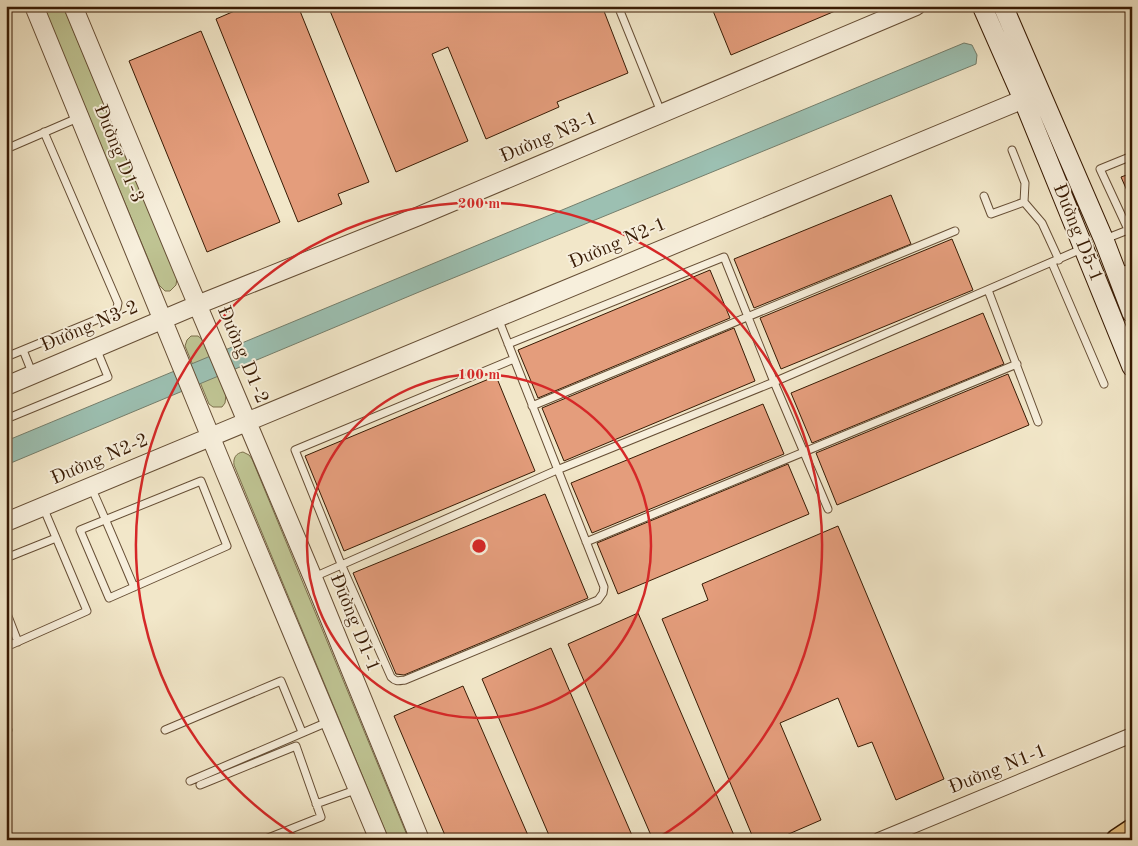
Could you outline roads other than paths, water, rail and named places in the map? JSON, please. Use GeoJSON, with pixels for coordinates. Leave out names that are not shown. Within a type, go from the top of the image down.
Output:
{"type":"FeatureCollection","features":[{"type":"Feature","properties":{"kind":"main road","name":"Đường D5-1"},"geometry":{"type":"LineString","coordinates":[[982,6],[1023,99],[1132,367]]}},
{"type":"Feature","properties":{"kind":"main road","name":"Đường D5-1"},"geometry":{"type":"LineString","coordinates":[[1003,6],[1115,259],[1132,313]]}},
{"type":"Feature","properties":{"kind":"main road"},"geometry":{"type":"LineString","coordinates":[[1087,256],[1115,259]]}},
{"type":"Feature","properties":{"kind":"main road"},"geometry":{"type":"LineString","coordinates":[[1118,840],[1132,830]]}},
{"type":"Feature","properties":{"kind":"street","name":"Đường D1-3"},"geometry":{"type":"LineString","coordinates":[[34,6],[162,319]]}},
{"type":"Feature","properties":{"kind":"street","name":"Đường N3-1"},"geometry":{"type":"LineString","coordinates":[[162,319],[419,216],[916,6]]}},
{"type":"Feature","properties":{"kind":"street","name":"Đường D1-3"},"geometry":{"type":"LineString","coordinates":[[78,8],[197,305]]}},
{"type":"Feature","properties":{"kind":"street","name":"Đường N2-1"},"geometry":{"type":"LineString","coordinates":[[211,437],[1041,92]]}},
{"type":"Feature","properties":{"kind":"street","name":"Đường D1-2"},"geometry":{"type":"LineString","coordinates":[[197,305],[248,423]]}},
{"type":"Feature","properties":{"kind":"street","name":"Đường N3-2"},"geometry":{"type":"LineString","coordinates":[[6,386],[162,319]]}},
{"type":"Feature","properties":{"kind":"street"},"geometry":{"type":"LineString","coordinates":[[162,319],[379,840]]}},
{"type":"Feature","properties":{"kind":"street","name":"Đường D1-1"},"geometry":{"type":"LineString","coordinates":[[248,423],[420,840]]}},
{"type":"Feature","properties":{"kind":"street","name":"Đường N2-2"},"geometry":{"type":"LineString","coordinates":[[6,522],[211,437]]}},
{"type":"Feature","properties":{"kind":"street","name":"Đường N1-1"},"geometry":{"type":"LineString","coordinates":[[878,840],[1132,735]]}},
{"type":"Feature","properties":{"kind":"lane"},"geometry":{"type":"LineString","coordinates":[[618,6],[662,114]]}},
{"type":"Feature","properties":{"kind":"lane"},"geometry":{"type":"LineString","coordinates":[[6,149],[80,117]]}},
{"type":"Feature","properties":{"kind":"lane"},"geometry":{"type":"LineString","coordinates":[[6,357],[113,313],[118,303],[44,132]]}},
{"type":"Feature","properties":{"kind":"lane"},"geometry":{"type":"LineString","coordinates":[[1012,150],[1025,184],[1024,202],[1042,223],[1055,262],[1104,384]]}},
{"type":"Feature","properties":{"kind":"lane"},"geometry":{"type":"LineString","coordinates":[[1132,156],[1100,169],[1132,238]]}},
{"type":"Feature","properties":{"kind":"lane"},"geometry":{"type":"LineString","coordinates":[[984,196],[991,214],[1024,202]]}},
{"type":"Feature","properties":{"kind":"lane"},"geometry":{"type":"LineString","coordinates":[[1115,259],[1128,230]]}},
{"type":"Feature","properties":{"kind":"lane"},"geometry":{"type":"LineString","coordinates":[[532,406],[956,231]]}},
{"type":"Feature","properties":{"kind":"lane"},"geometry":{"type":"LineString","coordinates":[[313,578],[341,564],[558,470],[774,382],[1055,262],[1087,256]]}},
{"type":"Feature","properties":{"kind":"lane"},"geometry":{"type":"LineString","coordinates":[[508,344],[724,257],[828,509]]}},
{"type":"Feature","properties":{"kind":"lane"},"geometry":{"type":"LineString","coordinates":[[988,290],[1038,422]]}},
{"type":"Feature","properties":{"kind":"lane"},"geometry":{"type":"LineString","coordinates":[[498,318],[604,588],[603,593],[598,600],[398,682],[391,677],[341,564],[295,450],[514,359]]}},
{"type":"Feature","properties":{"kind":"lane"},"geometry":{"type":"LineString","coordinates":[[6,419],[108,376],[96,348]]}},
{"type":"Feature","properties":{"kind":"lane"},"geometry":{"type":"LineString","coordinates":[[22,350],[33,375]]}},
{"type":"Feature","properties":{"kind":"lane"},"geometry":{"type":"LineString","coordinates":[[586,542],[1017,364]]}},
{"type":"Feature","properties":{"kind":"lane"},"geometry":{"type":"LineString","coordinates":[[201,481],[227,546],[134,587],[109,598],[80,530],[201,481]]}},
{"type":"Feature","properties":{"kind":"lane"},"geometry":{"type":"LineString","coordinates":[[91,487],[134,587]]}},
{"type":"Feature","properties":{"kind":"lane"},"geometry":{"type":"LineString","coordinates":[[6,647],[87,611],[43,507]]}},
{"type":"Feature","properties":{"kind":"lane"},"geometry":{"type":"LineString","coordinates":[[6,558],[56,538]]}},
{"type":"Feature","properties":{"kind":"lane"},"geometry":{"type":"LineString","coordinates":[[6,611],[18,642]]}},
{"type":"Feature","properties":{"kind":"lane"},"geometry":{"type":"LineString","coordinates":[[165,730],[281,681],[302,732]]}},
{"type":"Feature","properties":{"kind":"lane"},"geometry":{"type":"LineString","coordinates":[[190,781],[330,721]]}},
{"type":"Feature","properties":{"kind":"lane"},"geometry":{"type":"LineString","coordinates":[[200,785],[296,746],[321,817],[263,840]]}},
{"type":"Feature","properties":{"kind":"lane"},"geometry":{"type":"LineString","coordinates":[[316,804],[358,789]]}}]}
